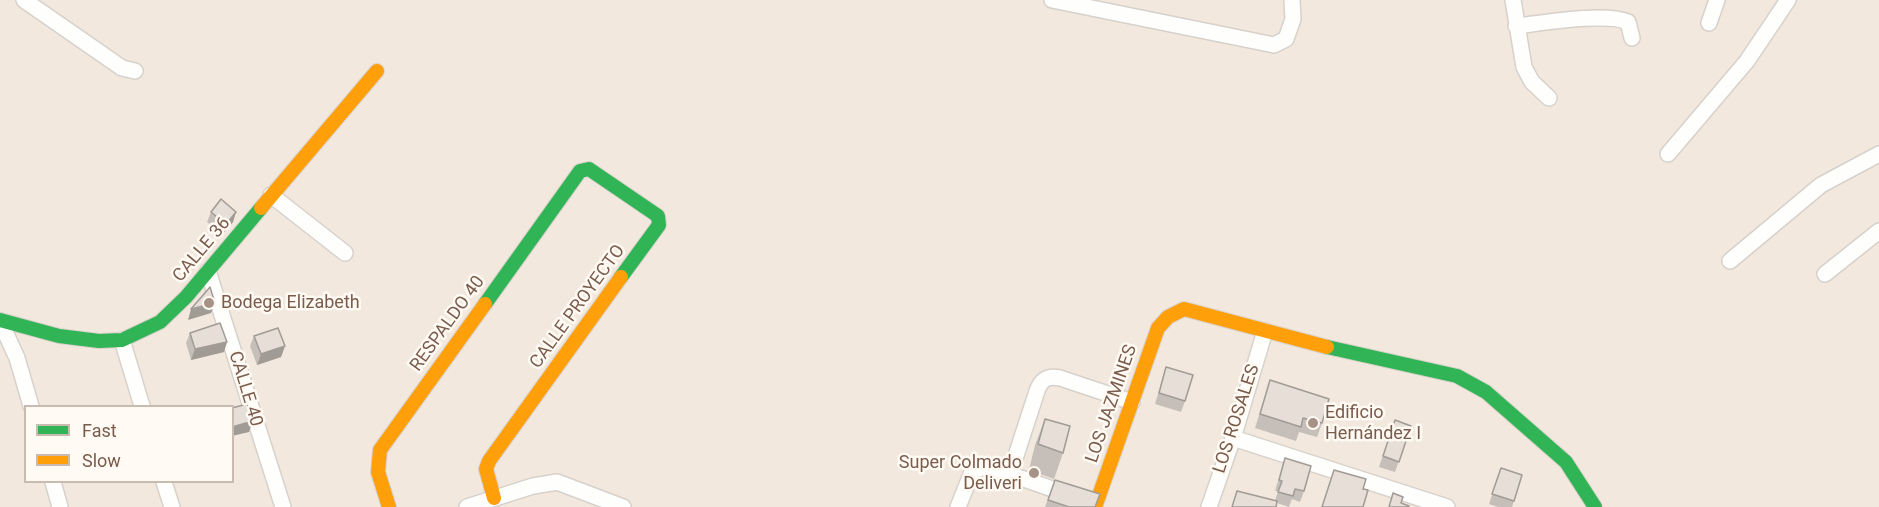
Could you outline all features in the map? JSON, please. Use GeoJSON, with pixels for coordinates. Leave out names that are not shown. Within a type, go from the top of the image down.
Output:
{"type":"FeatureCollection","features":[{"type":"Feature","properties":{"kind":"street"},"geometry":{"type":"LineString","coordinates":[[24,0],[122,68],[135,71]]}},
{"type":"Feature","properties":{"kind":"street"},"geometry":{"type":"LineString","coordinates":[[1052,0],[1274,45],[1286,39],[1293,19],[1292,0]]}},
{"type":"Feature","properties":{"kind":"street"},"geometry":{"type":"LineString","coordinates":[[1513,0],[1516,26],[1527,75],[1549,98]]}},
{"type":"Feature","properties":{"kind":"street"},"geometry":{"type":"LineString","coordinates":[[1709,23],[1717,0]]}},
{"type":"Feature","properties":{"kind":"street"},"geometry":{"type":"LineString","coordinates":[[1668,154],[1747,61],[1788,0]]}},
{"type":"Feature","properties":{"kind":"street"},"geometry":{"type":"LineString","coordinates":[[1516,26],[1621,19],[1628,22],[1632,38]]}},
{"type":"Feature","properties":{"kind":"street","name":"CALLE 36"},"geometry":{"type":"LineString","coordinates":[[0,320],[59,336],[99,341],[122,340],[160,322],[186,297],[377,70]]}},
{"type":"Feature","properties":{"kind":"street"},"geometry":{"type":"LineString","coordinates":[[1730,261],[1821,184],[1879,154]]}},
{"type":"Feature","properties":{"kind":"street","name":"CALLE PROYECTO"},"geometry":{"type":"LineString","coordinates":[[494,498],[486,469],[489,461],[659,225],[658,216],[589,169],[580,171]]}},
{"type":"Feature","properties":{"kind":"street","name":"RESPALDO 40"},"geometry":{"type":"LineString","coordinates":[[389,507],[378,474],[377,459],[380,450],[580,171]]}},
{"type":"Feature","properties":{"kind":"street"},"geometry":{"type":"LineString","coordinates":[[271,195],[345,253]]}},
{"type":"Feature","properties":{"kind":"street"},"geometry":{"type":"LineString","coordinates":[[1825,274],[1879,231]]}},
{"type":"Feature","properties":{"kind":"street","name":"CALLE 40"},"geometry":{"type":"LineString","coordinates":[[208,271],[283,507]]}},
{"type":"Feature","properties":{"kind":"street","name":"LOS JAZMINES"},"geometry":{"type":"LineString","coordinates":[[1098,506],[1158,328],[1168,316],[1184,309],[1265,331]]}},
{"type":"Feature","properties":{"kind":"street"},"geometry":{"type":"LineString","coordinates":[[0,320],[17,358],[31,405]]}},
{"type":"Feature","properties":{"kind":"street"},"geometry":{"type":"LineString","coordinates":[[1265,331],[1458,376],[1473,383],[1566,462],[1595,507]]}},
{"type":"Feature","properties":{"kind":"street","name":"LOS ROSALES"},"geometry":{"type":"LineString","coordinates":[[1209,507],[1233,438],[1265,331]]}},
{"type":"Feature","properties":{"kind":"street"},"geometry":{"type":"LineString","coordinates":[[122,340],[142,405]]}},
{"type":"Feature","properties":{"kind":"street"},"geometry":{"type":"LineString","coordinates":[[1010,474],[1037,391],[1045,378],[1060,378],[1132,402]]}},
{"type":"Feature","properties":{"kind":"street"},"geometry":{"type":"LineString","coordinates":[[1233,438],[1447,507]]}},
{"type":"Feature","properties":{"kind":"street"},"geometry":{"type":"LineString","coordinates":[[958,507],[972,472],[981,468],[992,468],[1098,506]]}},
{"type":"Feature","properties":{"kind":"street"},"geometry":{"type":"LineString","coordinates":[[53,483],[60,507]]}},
{"type":"Feature","properties":{"kind":"street"},"geometry":{"type":"LineString","coordinates":[[164,483],[172,507]]}},
{"type":"Feature","properties":{"kind":"street"},"geometry":{"type":"LineString","coordinates":[[467,507],[548,483],[565,484],[623,507]]}},
{"type":"Feature","properties":{"kind":"shaded area"},"geometry":{"type":"Polygon","coordinates":[[[0,0],[1879,0],[1879,507],[0,507],[0,0]]]}},
{"type":"Feature","properties":{"kind":"building"},"geometry":{"type":"Polygon","coordinates":[[[221,199],[236,212],[223,228],[219,225],[222,221],[211,212],[221,199]]]}},
{"type":"Feature","properties":{"kind":"building"},"geometry":{"type":"Polygon","coordinates":[[[210,287],[215,303],[191,309],[210,287]]]}},
{"type":"Feature","properties":{"kind":"building"},"geometry":{"type":"Polygon","coordinates":[[[220,323],[227,342],[195,349],[190,333],[220,323]]]}},
{"type":"Feature","properties":{"kind":"building"},"geometry":{"type":"Polygon","coordinates":[[[278,328],[285,346],[261,354],[254,336],[278,328]]]}},
{"type":"Feature","properties":{"kind":"building"},"geometry":{"type":"Polygon","coordinates":[[[1166,367],[1193,375],[1185,401],[1159,393],[1166,367]]]}},
{"type":"Feature","properties":{"kind":"building"},"geometry":{"type":"Polygon","coordinates":[[[1270,380],[1329,399],[1322,423],[1303,418],[1301,427],[1260,414],[1270,380]]]}},
{"type":"Feature","properties":{"kind":"building"},"geometry":{"type":"Polygon","coordinates":[[[247,404],[253,421],[234,426],[234,407],[247,404]]]}},
{"type":"Feature","properties":{"kind":"building"},"geometry":{"type":"Polygon","coordinates":[[[1045,419],[1070,426],[1063,453],[1038,444],[1045,419]]]}},
{"type":"Feature","properties":{"kind":"building"},"geometry":{"type":"Polygon","coordinates":[[[1395,420],[1411,426],[1399,462],[1383,456],[1395,420]]]}},
{"type":"Feature","properties":{"kind":"building"},"geometry":{"type":"Polygon","coordinates":[[[1285,458],[1311,466],[1304,491],[1295,489],[1293,496],[1278,492],[1285,458]]]}},
{"type":"Feature","properties":{"kind":"building"},"geometry":{"type":"Polygon","coordinates":[[[1501,468],[1522,475],[1514,501],[1492,494],[1501,468]]]}},
{"type":"Feature","properties":{"kind":"building"},"geometry":{"type":"Polygon","coordinates":[[[1334,470],[1366,479],[1363,489],[1368,490],[1363,507],[1322,507],[1334,470]]]}},
{"type":"Feature","properties":{"kind":"building"},"geometry":{"type":"Polygon","coordinates":[[[1055,480],[1100,494],[1095,507],[1069,507],[1048,500],[1055,480]]]}},
{"type":"Feature","properties":{"kind":"building"},"geometry":{"type":"Polygon","coordinates":[[[1237,491],[1277,501],[1276,507],[1232,507],[1237,491]]]}},
{"type":"Feature","properties":{"kind":"building"},"geometry":{"type":"Polygon","coordinates":[[[1393,493],[1403,497],[1401,503],[1409,506],[1389,507],[1393,493]]]}},
{"type":"Feature","properties":{"kind":"traffic: fast"},"geometry":{"type":"LineString","coordinates":[[485,304],[580,171],[589,169],[658,216],[659,225],[621,277]]}},
{"type":"Feature","properties":{"kind":"traffic: fast"},"geometry":{"type":"LineString","coordinates":[[0,320],[59,336],[99,341],[122,340],[160,322],[186,297],[261,208]]}},
{"type":"Feature","properties":{"kind":"traffic: fast"},"geometry":{"type":"LineString","coordinates":[[1327,347],[1457,376],[1486,392],[1566,462],[1595,507]]}},
{"type":"Feature","properties":{"kind":"traffic: slow"},"geometry":{"type":"LineString","coordinates":[[261,208],[377,71]]}},
{"type":"Feature","properties":{"kind":"traffic: slow"},"geometry":{"type":"LineString","coordinates":[[494,498],[486,469],[489,461],[621,277]]}},
{"type":"Feature","properties":{"kind":"traffic: slow"},"geometry":{"type":"LineString","coordinates":[[389,507],[378,472],[380,450],[485,304]]}},
{"type":"Feature","properties":{"kind":"traffic: slow"},"geometry":{"type":"LineString","coordinates":[[1095,507],[1158,328],[1168,317],[1184,309],[1327,347]]}},
{"type":"Feature","properties":{"kind":"place","name":"Bodega Elizabeth"},"geometry":{"type":"Point","coordinates":[209,303]}},
{"type":"Feature","properties":{"kind":"place","name":"Edificio Hernández I"},"geometry":{"type":"Point","coordinates":[1313,423]}},
{"type":"Feature","properties":{"kind":"place","name":"Super Colmado Deliveri"},"geometry":{"type":"Point","coordinates":[1034,473]}}]}
